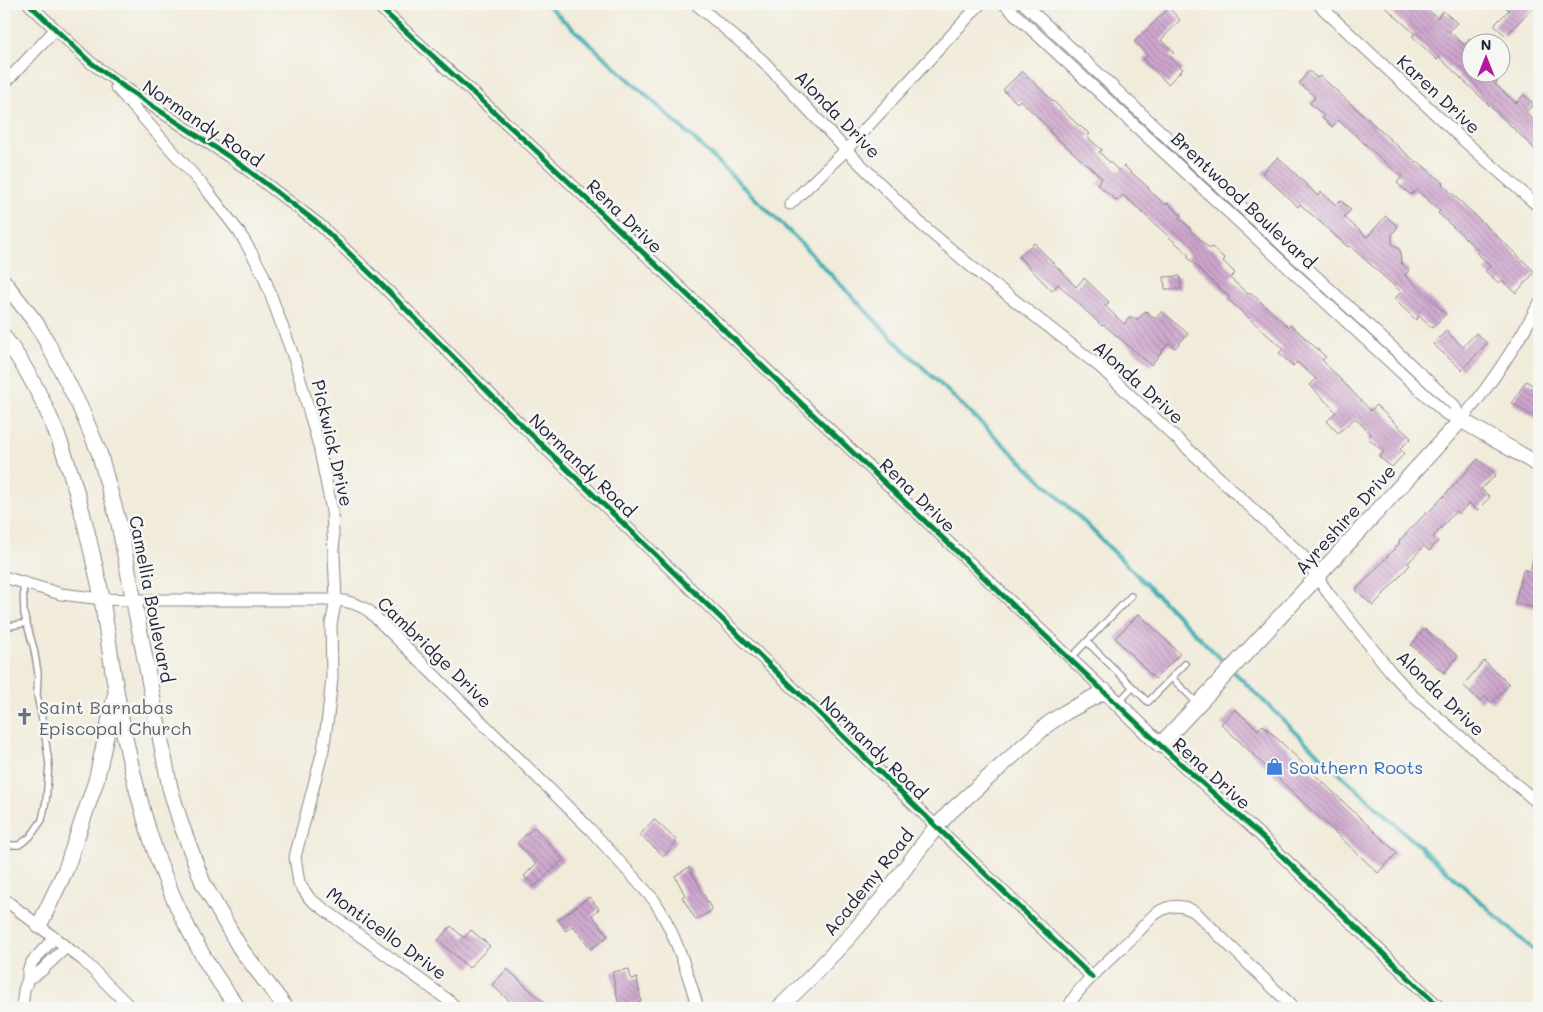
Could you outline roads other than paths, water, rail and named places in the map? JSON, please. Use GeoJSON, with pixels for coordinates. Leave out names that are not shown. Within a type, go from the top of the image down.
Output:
{"type":"FeatureCollection","features":[{"type":"Feature","properties":{"kind":"main road","name":"Camellia Boulevard"},"geometry":{"type":"LineString","coordinates":[[4,282],[36,323],[47,342],[80,407],[107,478],[119,524],[170,788],[203,883],[240,948],[286,1008]]}},
{"type":"Feature","properties":{"kind":"main road"},"geometry":{"type":"LineString","coordinates":[[4,337],[40,397],[63,451],[82,510],[102,599],[116,692],[145,818],[159,863],[206,961],[238,1008]]}},
{"type":"Feature","properties":{"kind":"main road","name":"Brentwood Boulevard"},"geometry":{"type":"LineString","coordinates":[[1461,420],[1539,465]]}},
{"type":"Feature","properties":{"kind":"main road","name":"Ayreshire Drive"},"geometry":{"type":"LineString","coordinates":[[1160,745],[1461,420]]}},
{"type":"Feature","properties":{"kind":"main road","name":"Academy Road"},"geometry":{"type":"LineString","coordinates":[[779,1008],[862,922],[936,827],[950,812],[1048,724],[1105,691]]}},
{"type":"Feature","properties":{"kind":"main road","name":"Rena Drive"},"geometry":{"type":"LineString","coordinates":[[1105,691],[1160,745]]}},
{"type":"Feature","properties":{"kind":"main road"},"geometry":{"type":"LineString","coordinates":[[39,926],[66,869],[96,781],[116,692]]}},
{"type":"Feature","properties":{"kind":"street","name":"Normandy Road"},"geometry":{"type":"LineString","coordinates":[[29,4],[100,70],[240,164],[320,225],[509,413],[1092,977]]}},
{"type":"Feature","properties":{"kind":"street","name":"Rena Drive"},"geometry":{"type":"LineString","coordinates":[[376,4],[530,144],[1105,691]]}},
{"type":"Feature","properties":{"kind":"street","name":"Alonda Drive"},"geometry":{"type":"LineString","coordinates":[[696,4],[763,61],[846,150],[922,225],[985,278],[1100,367],[1303,556],[1328,593],[1391,672],[1414,697],[1539,804]]}},
{"type":"Feature","properties":{"kind":"street"},"geometry":{"type":"LineString","coordinates":[[790,204],[846,150],[980,4]]}},
{"type":"Feature","properties":{"kind":"street","name":"Brentwood Boulevard"},"geometry":{"type":"LineString","coordinates":[[1004,4],[1441,409],[1452,417],[1461,420]]}},
{"type":"Feature","properties":{"kind":"street","name":"Brentwood Boulevard"},"geometry":{"type":"LineString","coordinates":[[1024,4],[1454,405],[1461,420]]}},
{"type":"Feature","properties":{"kind":"street","name":"Karen Drive"},"geometry":{"type":"LineString","coordinates":[[1318,4],[1462,140],[1539,207]]}},
{"type":"Feature","properties":{"kind":"street"},"geometry":{"type":"LineString","coordinates":[[4,84],[55,30]]}},
{"type":"Feature","properties":{"kind":"street","name":"Pickwick Drive"},"geometry":{"type":"LineString","coordinates":[[100,70],[206,188],[239,232],[263,274],[294,358],[319,446],[332,510],[336,600],[331,624],[332,678],[323,750],[294,857],[299,883]]}},
{"type":"Feature","properties":{"kind":"street","name":"Ayreshire Drive"},"geometry":{"type":"LineString","coordinates":[[1461,420],[1482,394],[1527,327],[1539,304]]}},
{"type":"Feature","properties":{"kind":"street","name":"Cambridge Drive"},"geometry":{"type":"LineString","coordinates":[[4,577],[61,594],[102,599],[336,600],[350,601],[369,611],[583,822],[654,900],[662,911],[675,940],[698,1008]]}},
{"type":"Feature","properties":{"kind":"street","name":"Rena Drive"},"geometry":{"type":"LineString","coordinates":[[1160,745],[1260,835],[1440,1008]]}},
{"type":"Feature","properties":{"kind":"street","name":"Monticello Drive"},"geometry":{"type":"LineString","coordinates":[[299,883],[310,898],[457,1008]]}},
{"type":"Feature","properties":{"kind":"street"},"geometry":{"type":"LineString","coordinates":[[4,899],[83,960],[132,1008]]}},
{"type":"Feature","properties":{"kind":"street"},"geometry":{"type":"LineString","coordinates":[[1069,1008],[1075,996],[1092,977],[1154,915],[1170,906],[1189,909],[1202,918],[1294,1008]]}},
{"type":"Feature","properties":{"kind":"street"},"geometry":{"type":"LineString","coordinates":[[22,1008],[28,971],[32,962],[54,937]]}},
{"type":"Feature","properties":{"kind":"street"},"geometry":{"type":"LineString","coordinates":[[28,978],[41,971],[66,946]]}},
{"type":"Feature","properties":{"kind":"lane"},"geometry":{"type":"LineString","coordinates":[[4,845],[19,845],[30,837],[42,820],[46,801],[49,764],[37,695],[38,673],[34,649],[24,614],[23,584]]}},
{"type":"Feature","properties":{"kind":"lane"},"geometry":{"type":"LineString","coordinates":[[1070,659],[1131,596]]}},
{"type":"Feature","properties":{"kind":"lane"},"geometry":{"type":"LineString","coordinates":[[4,627],[27,623]]}},
{"type":"Feature","properties":{"kind":"lane"},"geometry":{"type":"LineString","coordinates":[[1087,642],[1148,702],[1185,664]]}},
{"type":"Feature","properties":{"kind":"lane"},"geometry":{"type":"LineString","coordinates":[[1172,678],[1198,704]]}},
{"type":"Feature","properties":{"kind":"lane"},"geometry":{"type":"LineString","coordinates":[[1118,703],[1133,687]]}},
{"type":"Feature","properties":{"kind":"waterway"},"geometry":{"type":"LineString","coordinates":[[546,4],[693,138],[796,238],[890,336],[1069,507],[1228,666]]}},
{"type":"Feature","properties":{"kind":"waterway"},"geometry":{"type":"LineString","coordinates":[[1233,671],[1317,753],[1539,955]]}},
{"type":"Feature","properties":{"kind":"place","name":"Saint Barnabas Episcopal Church"},"geometry":{"type":"Point","coordinates":[25,717]}},
{"type":"Feature","properties":{"kind":"place","name":"Southern Roots"},"geometry":{"type":"Point","coordinates":[1275,767]}}]}
